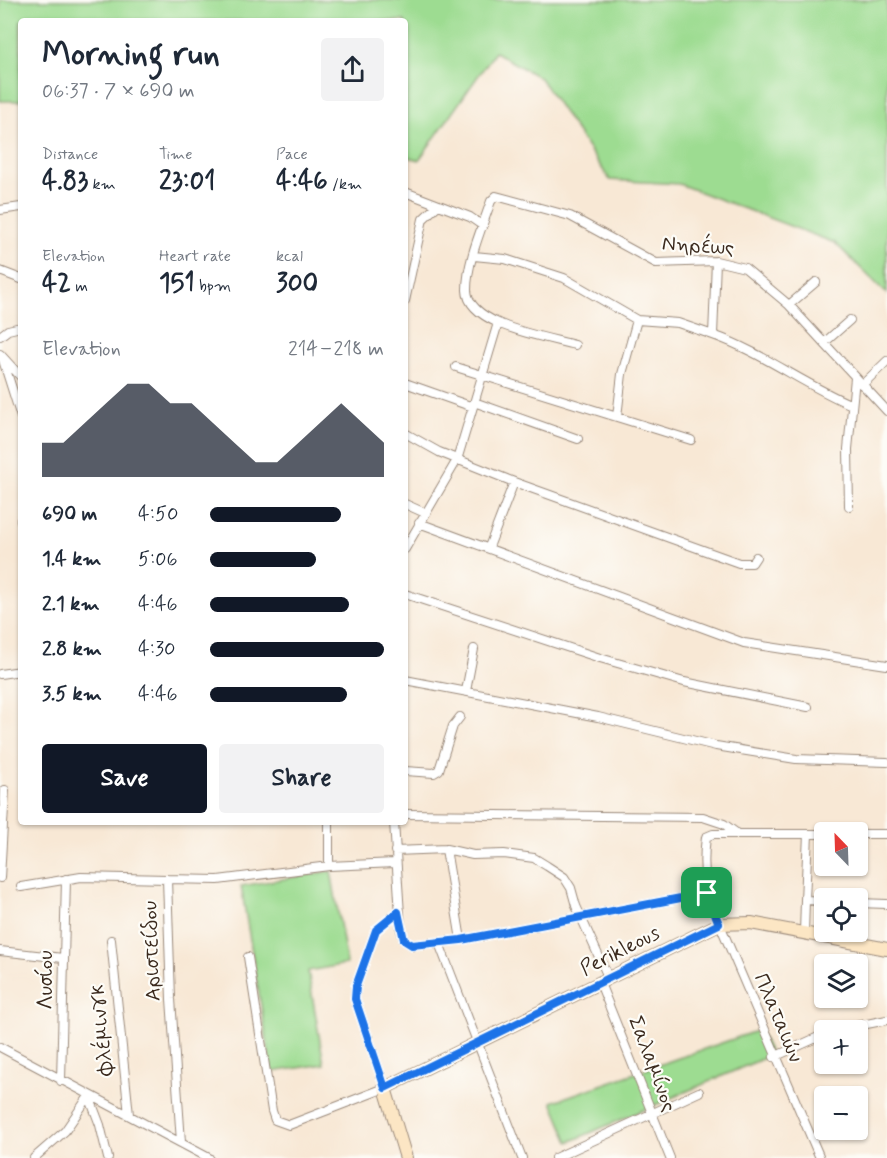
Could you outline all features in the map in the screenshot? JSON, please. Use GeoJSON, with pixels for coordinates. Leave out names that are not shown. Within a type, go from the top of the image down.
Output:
{"type":"FeatureCollection","features":[{"type":"Feature","properties":{"kind":"main road","name":"Perikleous"},"geometry":{"type":"LineString","coordinates":[[385,1088],[476,1041],[719,924],[751,923],[887,949]]}},
{"type":"Feature","properties":{"kind":"main road"},"geometry":{"type":"LineString","coordinates":[[385,1088],[406,1158]]}},
{"type":"Feature","properties":{"kind":"street"},"geometry":{"type":"LineString","coordinates":[[408,193],[470,217],[483,226],[467,292],[471,304],[481,316],[575,345]]}},
{"type":"Feature","properties":{"kind":"street","name":"Νηρέως"},"geometry":{"type":"LineString","coordinates":[[483,226],[491,201],[496,196],[570,216],[656,262],[716,261],[745,268],[789,305],[887,411]]}},
{"type":"Feature","properties":{"kind":"street"},"geometry":{"type":"LineString","coordinates":[[408,287],[423,219],[438,205]]}},
{"type":"Feature","properties":{"kind":"street"},"geometry":{"type":"LineString","coordinates":[[0,210],[18,207]]}},
{"type":"Feature","properties":{"kind":"street"},"geometry":{"type":"LineString","coordinates":[[474,256],[505,259],[564,278],[637,320],[678,323],[713,335],[751,352],[817,391],[852,405]]}},
{"type":"Feature","properties":{"kind":"street"},"geometry":{"type":"LineString","coordinates":[[713,335],[716,261]]}},
{"type":"Feature","properties":{"kind":"street"},"geometry":{"type":"LineString","coordinates":[[0,271],[18,278]]}},
{"type":"Feature","properties":{"kind":"street"},"geometry":{"type":"LineString","coordinates":[[789,305],[816,282]]}},
{"type":"Feature","properties":{"kind":"street"},"geometry":{"type":"LineString","coordinates":[[617,417],[627,347],[637,320]]}},
{"type":"Feature","properties":{"kind":"street"},"geometry":{"type":"LineString","coordinates":[[824,343],[850,320]]}},
{"type":"Feature","properties":{"kind":"street"},"geometry":{"type":"LineString","coordinates":[[408,543],[457,460],[480,374],[498,323]]}},
{"type":"Feature","properties":{"kind":"street"},"geometry":{"type":"LineString","coordinates":[[0,336],[8,330],[18,328]]}},
{"type":"Feature","properties":{"kind":"street"},"geometry":{"type":"LineString","coordinates":[[1,357],[18,374]]}},
{"type":"Feature","properties":{"kind":"street"},"geometry":{"type":"LineString","coordinates":[[1,357],[18,408]]}},
{"type":"Feature","properties":{"kind":"street"},"geometry":{"type":"LineString","coordinates":[[862,385],[887,361]]}},
{"type":"Feature","properties":{"kind":"street"},"geometry":{"type":"LineString","coordinates":[[456,367],[691,440]]}},
{"type":"Feature","properties":{"kind":"street"},"geometry":{"type":"LineString","coordinates":[[849,506],[848,449],[855,378]]}},
{"type":"Feature","properties":{"kind":"street"},"geometry":{"type":"LineString","coordinates":[[408,384],[578,439]]}},
{"type":"Feature","properties":{"kind":"street"},"geometry":{"type":"LineString","coordinates":[[408,434],[416,441],[457,460],[738,563],[752,563],[756,557]]}},
{"type":"Feature","properties":{"kind":"street"},"geometry":{"type":"LineString","coordinates":[[489,547],[514,482]]}},
{"type":"Feature","properties":{"kind":"street"},"geometry":{"type":"LineString","coordinates":[[408,505],[425,513]]}},
{"type":"Feature","properties":{"kind":"street"},"geometry":{"type":"LineString","coordinates":[[419,523],[744,643],[887,665]]}},
{"type":"Feature","properties":{"kind":"street"},"geometry":{"type":"LineString","coordinates":[[408,595],[600,658],[684,682],[808,707]]}},
{"type":"Feature","properties":{"kind":"street"},"geometry":{"type":"LineString","coordinates":[[466,691],[474,649]]}},
{"type":"Feature","properties":{"kind":"street"},"geometry":{"type":"LineString","coordinates":[[0,674],[18,671]]}},
{"type":"Feature","properties":{"kind":"street"},"geometry":{"type":"LineString","coordinates":[[408,681],[598,717],[739,750],[796,759],[887,762]]}},
{"type":"Feature","properties":{"kind":"street"},"geometry":{"type":"LineString","coordinates":[[408,771],[434,773],[440,770],[453,726],[460,717]]}},
{"type":"Feature","properties":{"kind":"street"},"geometry":{"type":"LineString","coordinates":[[0,878],[4,789]]}},
{"type":"Feature","properties":{"kind":"street"},"geometry":{"type":"LineString","coordinates":[[408,814],[703,817],[724,824],[735,832]]}},
{"type":"Feature","properties":{"kind":"street"},"geometry":{"type":"LineString","coordinates":[[329,825],[329,866]]}},
{"type":"Feature","properties":{"kind":"street"},"geometry":{"type":"LineString","coordinates":[[394,825],[398,912],[404,940],[412,945],[461,940],[707,893],[706,837],[735,832],[814,834]]}},
{"type":"Feature","properties":{"kind":"street"},"geometry":{"type":"LineString","coordinates":[[804,933],[808,834]]}},
{"type":"Feature","properties":{"kind":"street"},"geometry":{"type":"LineString","coordinates":[[868,834],[887,834]]}},
{"type":"Feature","properties":{"kind":"street"},"geometry":{"type":"LineString","coordinates":[[446,849],[461,940]]}},
{"type":"Feature","properties":{"kind":"street","name":"Σαλαμίνος"},"geometry":{"type":"LineString","coordinates":[[395,851],[446,849],[473,855],[504,854],[534,858],[564,877],[581,917],[651,1113],[670,1158]]}},
{"type":"Feature","properties":{"kind":"street","name":"Αριστείδου"},"geometry":{"type":"LineString","coordinates":[[181,1142],[171,999],[167,879],[218,879],[329,866],[395,863]]}},
{"type":"Feature","properties":{"kind":"street"},"geometry":{"type":"LineString","coordinates":[[21,886],[94,876],[167,879]]}},
{"type":"Feature","properties":{"kind":"street","name":"Λυσίου"},"geometry":{"type":"LineString","coordinates":[[61,1081],[64,1040],[63,958],[66,879]]}},
{"type":"Feature","properties":{"kind":"street","name":"Πλαταιών"},"geometry":{"type":"LineString","coordinates":[[707,893],[774,1057],[819,1158]]}},
{"type":"Feature","properties":{"kind":"street"},"geometry":{"type":"LineString","coordinates":[[805,900],[814,900]]}},
{"type":"Feature","properties":{"kind":"street"},"geometry":{"type":"LineString","coordinates":[[868,903],[887,904]]}},
{"type":"Feature","properties":{"kind":"street"},"geometry":{"type":"LineString","coordinates":[[248,957],[275,1120],[289,1125],[385,1088],[355,999],[356,986],[376,930],[398,912]]}},
{"type":"Feature","properties":{"kind":"street","name":"Φλέμινγκ"},"geometry":{"type":"LineString","coordinates":[[111,940],[129,1115]]}},
{"type":"Feature","properties":{"kind":"street"},"geometry":{"type":"LineString","coordinates":[[439,943],[522,1158]]}},
{"type":"Feature","properties":{"kind":"street"},"geometry":{"type":"LineString","coordinates":[[0,951],[63,958]]}},
{"type":"Feature","properties":{"kind":"street"},"geometry":{"type":"LineString","coordinates":[[868,1024],[887,1020]]}},
{"type":"Feature","properties":{"kind":"street"},"geometry":{"type":"LineString","coordinates":[[774,1057],[814,1039]]}},
{"type":"Feature","properties":{"kind":"street"},"geometry":{"type":"LineString","coordinates":[[0,1047],[209,1158]]}},
{"type":"Feature","properties":{"kind":"street"},"geometry":{"type":"LineString","coordinates":[[555,1158],[699,1092]]}},
{"type":"Feature","properties":{"kind":"street"},"geometry":{"type":"LineString","coordinates":[[34,1158],[65,1131],[89,1096]]}},
{"type":"Feature","properties":{"kind":"street"},"geometry":{"type":"LineString","coordinates":[[89,1096],[100,1125],[108,1158]]}},
{"type":"Feature","properties":{"kind":"green space"},"geometry":{"type":"Polygon","coordinates":[[[0,0],[887,0],[887,294],[835,243],[679,184],[610,180],[540,78],[495,52],[419,160],[408,157],[408,18],[18,18],[18,101],[0,101],[0,0]]]}},
{"type":"Feature","properties":{"kind":"green space"},"geometry":{"type":"Polygon","coordinates":[[[331,871],[347,964],[308,971],[324,1064],[272,1072],[241,886],[331,871]]]}},
{"type":"Feature","properties":{"kind":"green space"},"geometry":{"type":"Polygon","coordinates":[[[759,1030],[771,1055],[569,1142],[552,1102],[759,1030]]]}},
{"type":"Feature","properties":{"kind":"route"},"geometry":{"type":"LineString","coordinates":[[707,893],[719,924],[476,1041],[385,1088],[355,999],[356,986],[376,930],[398,912],[404,940],[412,945],[461,940],[707,893]]}}]}
